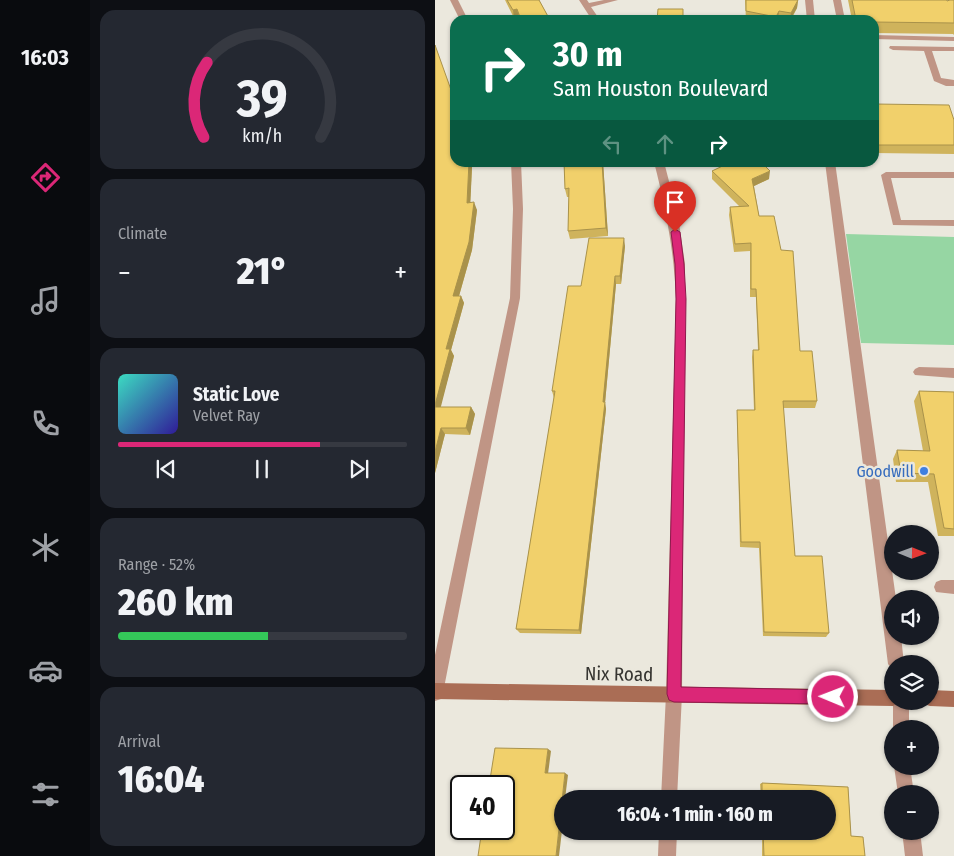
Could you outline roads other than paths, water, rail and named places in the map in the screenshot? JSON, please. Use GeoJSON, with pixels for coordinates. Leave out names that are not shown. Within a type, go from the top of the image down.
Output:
{"type":"FeatureCollection","features":[{"type":"Feature","properties":{"kind":"street"},"geometry":{"type":"LineString","coordinates":[[454,0],[462,15]]}},
{"type":"Feature","properties":{"kind":"street"},"geometry":{"type":"LineString","coordinates":[[593,15],[585,3],[614,0]]}},
{"type":"Feature","properties":{"kind":"street"},"geometry":{"type":"LineString","coordinates":[[809,0],[810,15]]}},
{"type":"Feature","properties":{"kind":"street"},"geometry":{"type":"LineString","coordinates":[[837,0],[840,15]]}},
{"type":"Feature","properties":{"kind":"street"},"geometry":{"type":"LineString","coordinates":[[879,37],[954,39]]}},
{"type":"Feature","properties":{"kind":"street"},"geometry":{"type":"LineString","coordinates":[[893,48],[954,49]]}},
{"type":"Feature","properties":{"kind":"street"},"geometry":{"type":"LineString","coordinates":[[927,49],[937,79],[946,83],[954,83]]}},
{"type":"Feature","properties":{"kind":"street"},"geometry":{"type":"LineString","coordinates":[[435,691],[515,298],[518,210],[516,167]]}},
{"type":"Feature","properties":{"kind":"street"},"geometry":{"type":"LineString","coordinates":[[660,167],[673,216],[680,264],[681,299],[674,694],[669,790]]}},
{"type":"Feature","properties":{"kind":"street"},"geometry":{"type":"LineString","coordinates":[[831,167],[887,590]]}},
{"type":"Feature","properties":{"kind":"street"},"geometry":{"type":"LineString","coordinates":[[954,175],[886,174],[897,223],[954,223]]}},
{"type":"Feature","properties":{"kind":"street"},"geometry":{"type":"LineString","coordinates":[[919,372],[954,373]]}},
{"type":"Feature","properties":{"kind":"street","name":"Nix Road"},"geometry":{"type":"LineString","coordinates":[[435,691],[884,698]]}},
{"type":"Feature","properties":{"kind":"street"},"geometry":{"type":"LineString","coordinates":[[939,698],[954,699]]}},
{"type":"Feature","properties":{"kind":"street"},"geometry":{"type":"LineString","coordinates":[[667,856],[668,840]]}},
{"type":"Feature","properties":{"kind":"street"},"geometry":{"type":"LineString","coordinates":[[912,840],[914,856]]}},
{"type":"Feature","properties":{"kind":"place","name":"Goodwill"},"geometry":{"type":"Point","coordinates":[924,471]}}]}
